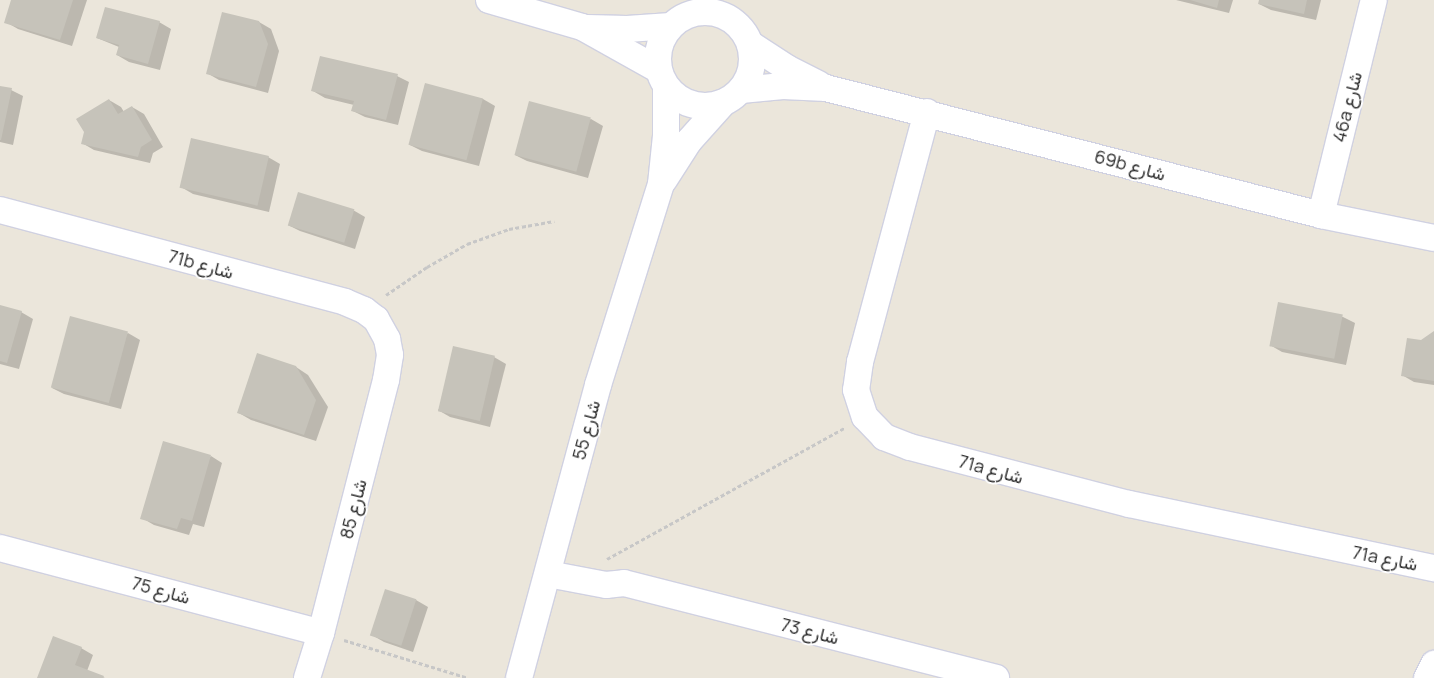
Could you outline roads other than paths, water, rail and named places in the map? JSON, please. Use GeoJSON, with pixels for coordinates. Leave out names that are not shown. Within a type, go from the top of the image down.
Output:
{"type":"FeatureCollection","features":[{"type":"Feature","properties":{"kind":"street"},"geometry":{"type":"LineString","coordinates":[[489,0],[582,27],[627,29],[674,23],[690,14],[705,12],[719,14],[732,21],[746,38]]}},
{"type":"Feature","properties":{"kind":"street"},"geometry":{"type":"LineString","coordinates":[[662,79],[658,54],[662,39],[693,0]]}},
{"type":"Feature","properties":{"kind":"street"},"geometry":{"type":"LineString","coordinates":[[582,27],[662,79],[677,98],[692,105],[708,106],[732,96],[749,76],[752,60],[734,0]]}},
{"type":"Feature","properties":{"kind":"street","name":"46a شارع"},"geometry":{"type":"LineString","coordinates":[[1321,215],[1374,0]]}},
{"type":"Feature","properties":{"kind":"street","name":"69b شارع"},"geometry":{"type":"LineString","coordinates":[[746,38],[787,68],[826,88]]}},
{"type":"Feature","properties":{"kind":"street","name":"شارع 55"},"geometry":{"type":"LineString","coordinates":[[519,678],[598,385],[661,184],[666,136],[662,79]]}},
{"type":"Feature","properties":{"kind":"street","name":"69b شارع"},"geometry":{"type":"LineString","coordinates":[[732,96],[783,86],[826,88],[927,112],[1321,215],[1434,238]]}},
{"type":"Feature","properties":{"kind":"street","name":"شارع 55"},"geometry":{"type":"LineString","coordinates":[[661,184],[689,141],[732,96]]}},
{"type":"Feature","properties":{"kind":"street","name":"71a شارع"},"geometry":{"type":"LineString","coordinates":[[927,112],[860,362],[856,390],[865,417],[884,437],[910,447],[1019,476],[1239,528],[1434,568]]}},
{"type":"Feature","properties":{"kind":"street","name":"71b شارع"},"geometry":{"type":"LineString","coordinates":[[0,210],[345,302],[364,310],[376,319],[387,339]]}},
{"type":"Feature","properties":{"kind":"street","name":"شارع 85"},"geometry":{"type":"LineString","coordinates":[[307,678],[321,633],[386,380],[390,355],[387,339]]}},
{"type":"Feature","properties":{"kind":"street","name":"شارع 75"},"geometry":{"type":"LineString","coordinates":[[2,555],[321,633]]}},
{"type":"Feature","properties":{"kind":"street","name":"شارع 73"},"geometry":{"type":"LineString","coordinates":[[550,565],[590,568],[610,574],[624,583],[996,678]]}},
{"type":"Feature","properties":{"kind":"street","name":"شارع 73"},"geometry":{"type":"LineString","coordinates":[[550,565],[606,585],[624,583]]}},
{"type":"Feature","properties":{"kind":"street"},"geometry":{"type":"LineString","coordinates":[[1427,678],[1434,664]]}}]}
